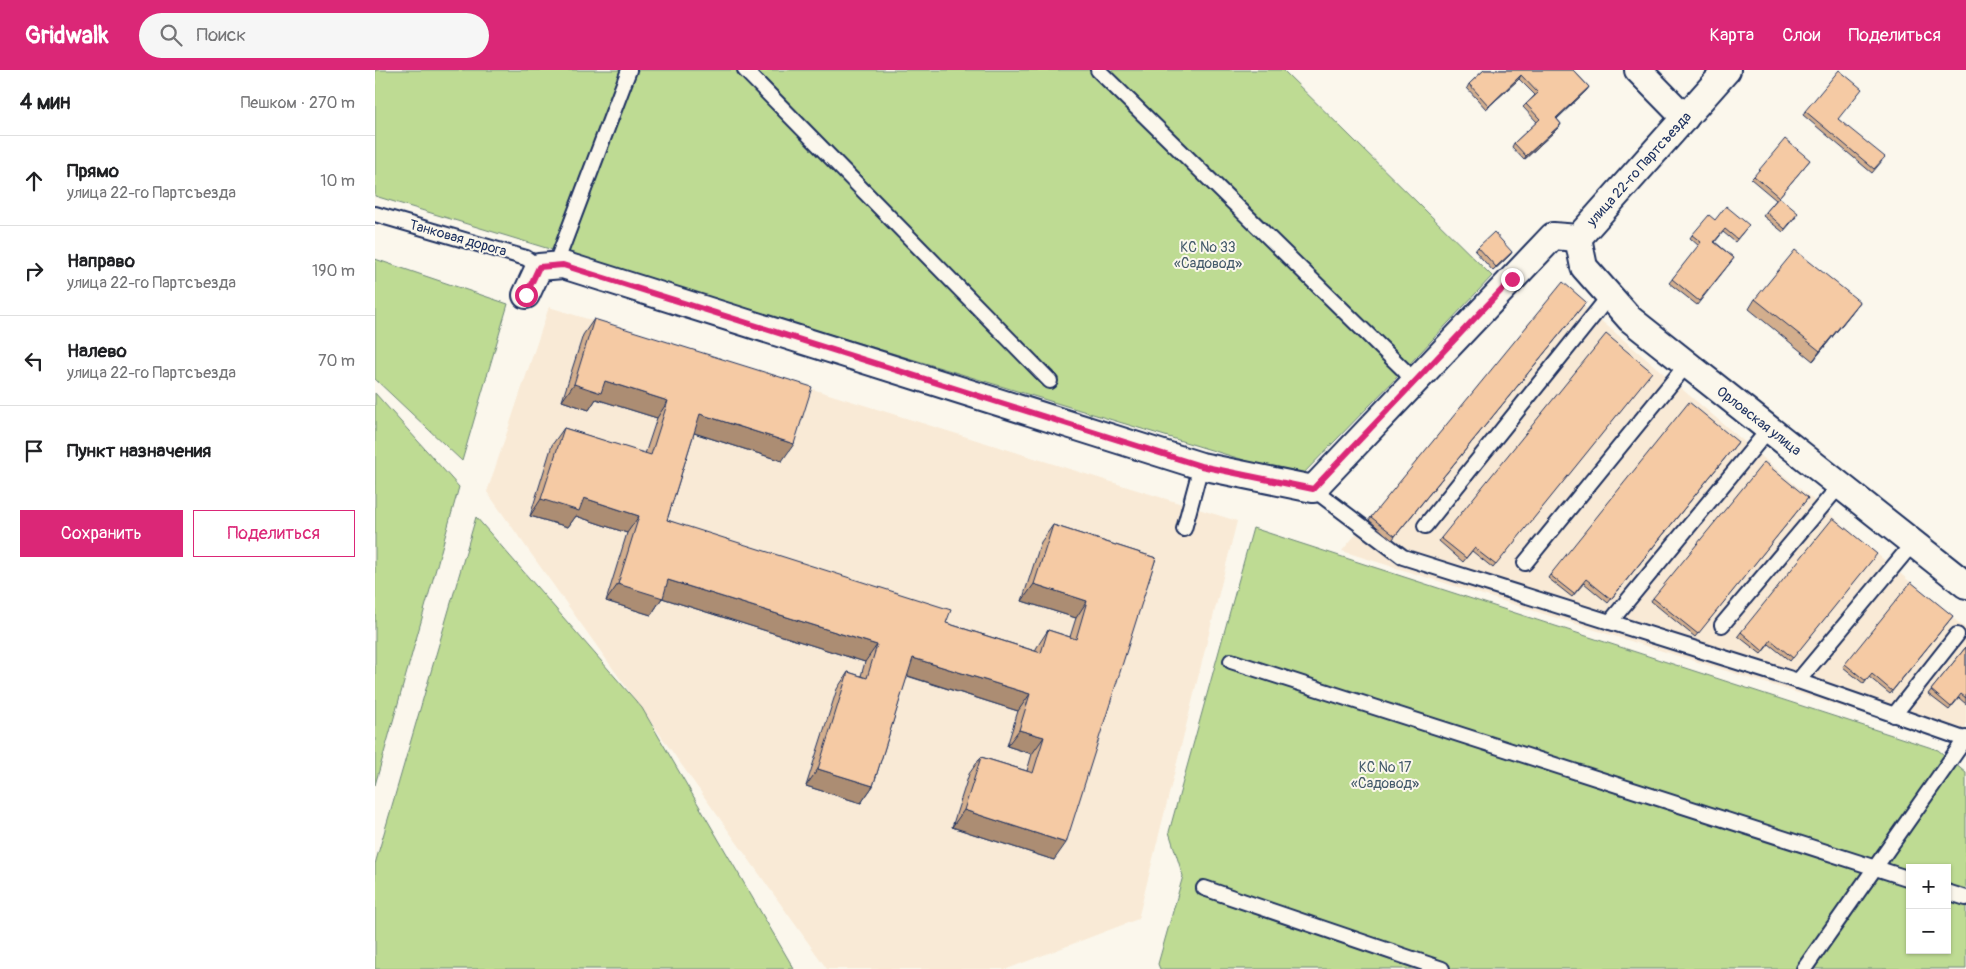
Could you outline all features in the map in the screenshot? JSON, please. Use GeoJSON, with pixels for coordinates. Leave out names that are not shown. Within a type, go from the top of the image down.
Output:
{"type":"FeatureCollection","features":[{"type":"Feature","properties":{"kind":"street"},"geometry":{"type":"LineString","coordinates":[[1638,70],[1685,118]]}},
{"type":"Feature","properties":{"kind":"street","name":"улица 22-го Партсъезда"},"geometry":{"type":"LineString","coordinates":[[1313,489],[1553,236],[1578,238],[1727,70]]}},
{"type":"Feature","properties":{"kind":"street","name":"Орловская улица"},"geometry":{"type":"LineString","coordinates":[[1578,238],[1584,267],[1630,319],[1966,586]]}},
{"type":"Feature","properties":{"kind":"street"},"geometry":{"type":"LineString","coordinates":[[526,295],[547,267],[563,265],[1201,466],[1313,489]]}},
{"type":"Feature","properties":{"kind":"lane"},"geometry":{"type":"LineString","coordinates":[[547,267],[629,70]]}},
{"type":"Feature","properties":{"kind":"lane"},"geometry":{"type":"LineString","coordinates":[[745,70],[1050,381]]}},
{"type":"Feature","properties":{"kind":"lane"},"geometry":{"type":"LineString","coordinates":[[1097,70],[1405,370],[1414,383]]}},
{"type":"Feature","properties":{"kind":"lane","name":"Танковая дорога"},"geometry":{"type":"LineString","coordinates":[[375,214],[526,258],[547,267]]}},
{"type":"Feature","properties":{"kind":"lane"},"geometry":{"type":"LineString","coordinates":[[1425,526],[1610,295]]}},
{"type":"Feature","properties":{"kind":"lane"},"geometry":{"type":"LineString","coordinates":[[1525,563],[1687,364]]}},
{"type":"Feature","properties":{"kind":"lane"},"geometry":{"type":"LineString","coordinates":[[1610,622],[1769,429]]}},
{"type":"Feature","properties":{"kind":"lane"},"geometry":{"type":"LineString","coordinates":[[1184,529],[1201,466]]}},
{"type":"Feature","properties":{"kind":"lane"},"geometry":{"type":"LineString","coordinates":[[1722,626],[1840,485]]}},
{"type":"Feature","properties":{"kind":"lane"},"geometry":{"type":"LineString","coordinates":[[1313,489],[1403,557],[1798,682],[1965,739],[1804,969]]}},
{"type":"Feature","properties":{"kind":"lane"},"geometry":{"type":"LineString","coordinates":[[1798,682],[1913,543]]}},
{"type":"Feature","properties":{"kind":"lane"},"geometry":{"type":"LineString","coordinates":[[1894,715],[1957,635]]}},
{"type":"Feature","properties":{"kind":"lane"},"geometry":{"type":"LineString","coordinates":[[1231,661],[1906,879]]}},
{"type":"Feature","properties":{"kind":"lane"},"geometry":{"type":"LineString","coordinates":[[1204,888],[1442,969]]}},
{"type":"Feature","properties":{"kind":"lane"},"geometry":{"type":"LineString","coordinates":[[1951,893],[1966,898]]}},
{"type":"Feature","properties":{"kind":"shaded area"},"geometry":{"type":"Polygon","coordinates":[[[1560,286],[1966,629],[1966,752],[1948,740],[1342,551],[1560,286]]]}},
{"type":"Feature","properties":{"kind":"shaded area"},"geometry":{"type":"Polygon","coordinates":[[[549,307],[1237,521],[1138,919],[1007,969],[827,969],[487,492],[549,307]]]}},
{"type":"Feature","properties":{"kind":"green space","name":"КС № 33 «Садовод»"},"geometry":{"type":"Polygon","coordinates":[[[375,70],[1283,70],[1492,276],[1300,477],[375,196],[375,70]]]}},
{"type":"Feature","properties":{"kind":"green space"},"geometry":{"type":"Polygon","coordinates":[[[375,259],[508,304],[462,461],[375,379],[375,259]]]}},
{"type":"Feature","properties":{"kind":"green space"},"geometry":{"type":"Polygon","coordinates":[[[375,393],[459,487],[375,785],[375,393]]]}},
{"type":"Feature","properties":{"kind":"green space"},"geometry":{"type":"Polygon","coordinates":[[[476,517],[642,708],[794,969],[375,969],[375,864],[476,517]]]}},
{"type":"Feature","properties":{"kind":"green space","name":"КС № 17 «Садовод»"},"geometry":{"type":"Polygon","coordinates":[[[1253,528],[1938,750],[1966,773],[1966,969],[1160,969],[1158,964],[1183,876],[1169,832],[1253,528]]]}},
{"type":"Feature","properties":{"kind":"building"},"geometry":{"type":"Polygon","coordinates":[[[1484,70],[1573,70],[1589,87],[1556,118],[1561,124],[1526,156],[1514,143],[1540,119],[1526,104],[1538,93],[1521,75],[1489,106],[1469,84],[1484,70]]]}},
{"type":"Feature","properties":{"kind":"building"},"geometry":{"type":"Polygon","coordinates":[[[1839,70],[1862,89],[1838,119],[1885,157],[1874,169],[1805,111],[1839,70]]]}},
{"type":"Feature","properties":{"kind":"building"},"geometry":{"type":"Polygon","coordinates":[[[1785,139],[1810,160],[1779,197],[1754,176],[1785,139]]]}},
{"type":"Feature","properties":{"kind":"building"},"geometry":{"type":"Polygon","coordinates":[[[1779,197],[1798,213],[1785,229],[1766,212],[1779,197]]]}},
{"type":"Feature","properties":{"kind":"building"},"geometry":{"type":"Polygon","coordinates":[[[1726,206],[1749,225],[1737,239],[1725,229],[1714,242],[1734,258],[1699,301],[1672,279],[1701,242],[1692,235],[1709,215],[1715,220],[1726,206]]]}},
{"type":"Feature","properties":{"kind":"building"},"geometry":{"type":"Polygon","coordinates":[[[1494,232],[1512,252],[1496,267],[1478,247],[1494,232]]]}},
{"type":"Feature","properties":{"kind":"building"},"geometry":{"type":"Polygon","coordinates":[[[1795,250],[1860,302],[1820,351],[1755,299],[1795,250]]]}},
{"type":"Feature","properties":{"kind":"building"},"geometry":{"type":"Polygon","coordinates":[[[1563,282],[1586,302],[1395,536],[1371,517],[1563,282]]]}},
{"type":"Feature","properties":{"kind":"building"},"geometry":{"type":"Polygon","coordinates":[[[594,319],[812,387],[794,444],[700,414],[667,520],[951,610],[946,623],[1041,653],[1048,630],[1076,639],[1087,601],[1034,584],[1053,525],[1156,558],[1066,843],[964,810],[981,757],[1033,773],[1044,737],[1019,730],[1030,694],[913,658],[873,786],[818,769],[848,672],[867,678],[877,645],[668,580],[663,598],[618,584],[639,516],[584,498],[579,511],[541,499],[564,428],[651,455],[668,401],[605,381],[601,393],[574,384],[594,319]]]}},
{"type":"Feature","properties":{"kind":"building"},"geometry":{"type":"Polygon","coordinates":[[[1606,334],[1652,372],[1496,565],[1474,548],[1466,558],[1441,538],[1606,334]]]}},
{"type":"Feature","properties":{"kind":"building"},"geometry":{"type":"Polygon","coordinates":[[[1689,402],[1738,442],[1611,599],[1586,579],[1574,594],[1550,575],[1689,402]]]}},
{"type":"Feature","properties":{"kind":"building"},"geometry":{"type":"Polygon","coordinates":[[[1764,462],[1808,498],[1698,634],[1653,598],[1764,462]]]}},
{"type":"Feature","properties":{"kind":"building"},"geometry":{"type":"Polygon","coordinates":[[[1833,518],[1877,554],[1793,658],[1771,640],[1763,651],[1741,632],[1833,518]]]}},
{"type":"Feature","properties":{"kind":"building"},"geometry":{"type":"Polygon","coordinates":[[[1911,582],[1953,616],[1892,691],[1872,674],[1866,681],[1845,664],[1911,582]]]}},
{"type":"Feature","properties":{"kind":"building"},"geometry":{"type":"Polygon","coordinates":[[[1966,647],[1966,698],[1961,694],[1951,707],[1931,690],[1966,647]]]}},
{"type":"Feature","properties":{"kind":"route"},"geometry":{"type":"LineString","coordinates":[[526,295],[539,267],[563,265],[1201,466],[1313,489],[1512,279]]}}]}
